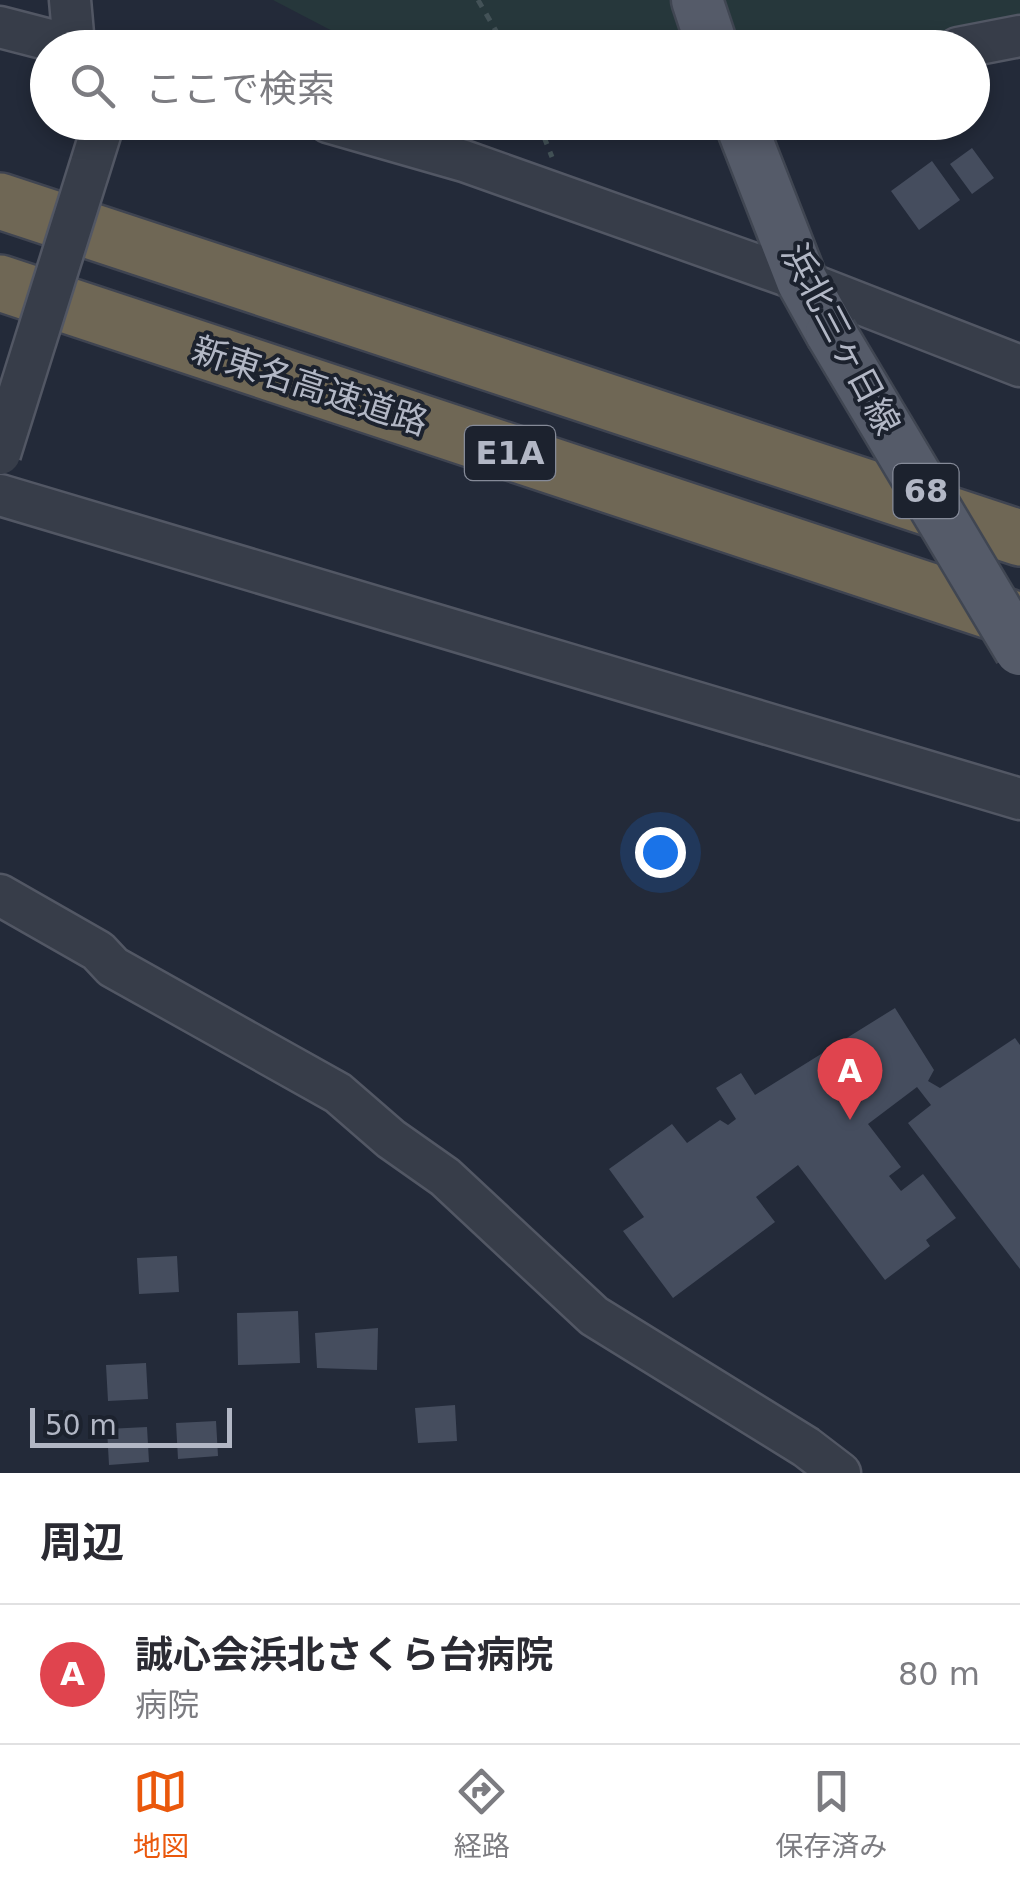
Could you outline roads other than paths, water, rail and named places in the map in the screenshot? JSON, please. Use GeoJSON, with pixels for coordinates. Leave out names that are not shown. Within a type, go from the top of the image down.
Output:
{"type":"FeatureCollection","features":[{"type":"Feature","properties":{"kind":"highway","name":"E1A"},"geometry":{"type":"LineString","coordinates":[[0,201],[1020,538]]}},
{"type":"Feature","properties":{"kind":"highway","name":"新東名高速道路"},"geometry":{"type":"LineString","coordinates":[[0,283],[1020,621]]}},
{"type":"Feature","properties":{"kind":"highway"},"geometry":{"type":"LineString","coordinates":[[0,315],[816,555]]}},
{"type":"Feature","properties":{"kind":"main road"},"geometry":{"type":"LineString","coordinates":[[697,0],[707,30]]}},
{"type":"Feature","properties":{"kind":"main road","name":"浜北三ヶ日線"},"geometry":{"type":"LineString","coordinates":[[747,140],[802,281],[1020,650]]}},
{"type":"Feature","properties":{"kind":"street"},"geometry":{"type":"LineString","coordinates":[[70,0],[75,30]]}},
{"type":"Feature","properties":{"kind":"street"},"geometry":{"type":"LineString","coordinates":[[0,27],[30,34]]}},
{"type":"Feature","properties":{"kind":"street"},"geometry":{"type":"LineString","coordinates":[[990,42],[1020,36]]}},
{"type":"Feature","properties":{"kind":"street"},"geometry":{"type":"LineString","coordinates":[[0,454],[98,140]]}},
{"type":"Feature","properties":{"kind":"street"},"geometry":{"type":"LineString","coordinates":[[391,140],[464,161],[802,281],[1020,366]]}},
{"type":"Feature","properties":{"kind":"street"},"geometry":{"type":"LineString","coordinates":[[0,495],[1020,799]]}},
{"type":"Feature","properties":{"kind":"street"},"geometry":{"type":"LineString","coordinates":[[0,895],[98,951],[113,966],[338,1093],[445,1177],[594,1316],[806,1447],[840,1473]]}},
{"type":"Feature","properties":{"kind":"place","name":"誠心会浜北さくら台病院"},"geometry":{"type":"Point","coordinates":[850,1120]}}]}
